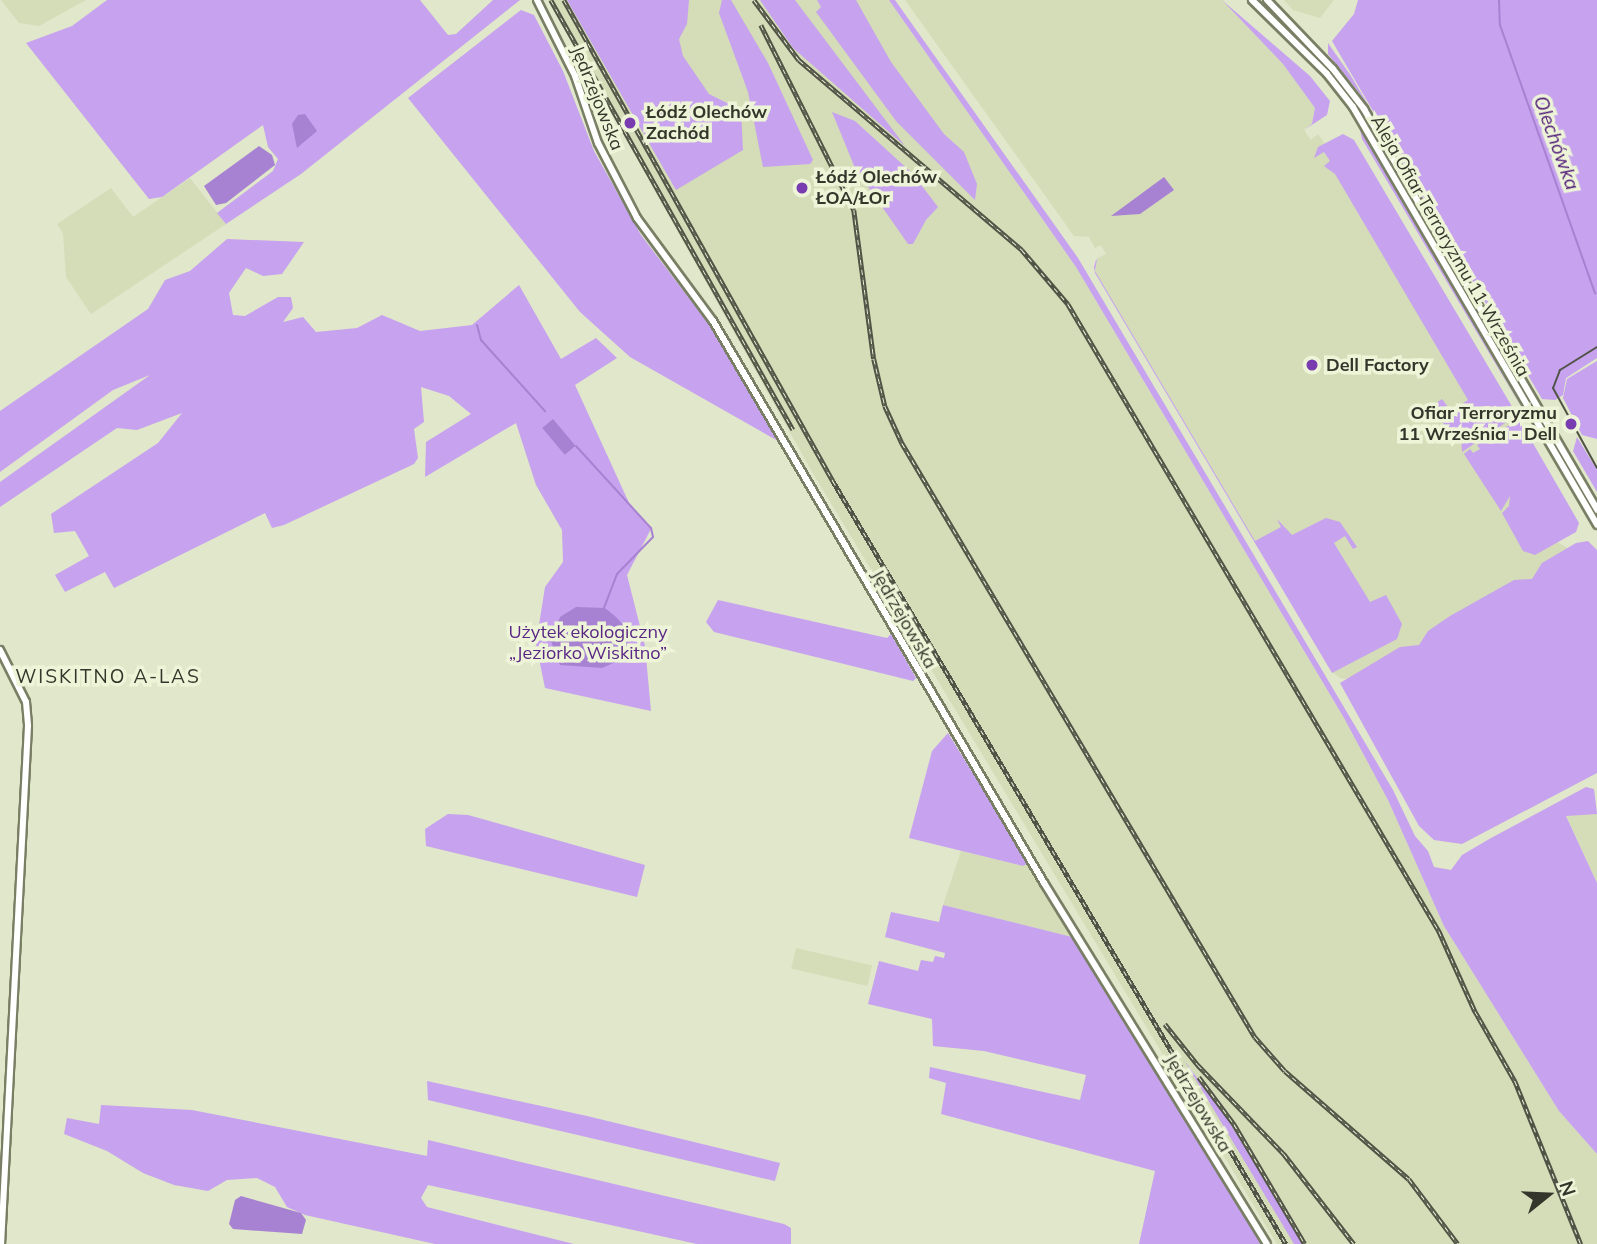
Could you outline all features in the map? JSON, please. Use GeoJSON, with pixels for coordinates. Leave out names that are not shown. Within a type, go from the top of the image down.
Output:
{"type":"FeatureCollection","features":[{"type":"Feature","properties":{"kind":"street","name":"Jędrzejowska"},"geometry":{"type":"LineString","coordinates":[[537,0],[575,76],[598,143],[637,218],[713,321],[1044,883],[1267,1244]]}},
{"type":"Feature","properties":{"kind":"street","name":"Aleja Ofiar Terroryzmu 11 Września"},"geometry":{"type":"LineString","coordinates":[[1252,0],[1327,74],[1351,104],[1597,525]]}},
{"type":"Feature","properties":{"kind":"street","name":"Aleja Ofiar Terroryzmu 11 Września"},"geometry":{"type":"LineString","coordinates":[[1267,0],[1333,69],[1364,109],[1597,510]]}},
{"type":"Feature","properties":{"kind":"street"},"geometry":{"type":"LineString","coordinates":[[0,650],[29,715],[1,1244]]}},
{"type":"Feature","properties":{"kind":"shaded area"},"geometry":{"type":"Polygon","coordinates":[[[1,0],[86,0],[39,26],[19,23],[1,0]]]}},
{"type":"Feature","properties":{"kind":"shaded area"},"geometry":{"type":"Polygon","coordinates":[[[548,0],[889,0],[1076,267],[1344,718],[1388,800],[1444,926],[1559,1111],[1597,1154],[1597,1244],[1277,1244],[811,470],[548,0]]]}},
{"type":"Feature","properties":{"kind":"shaded area"},"geometry":{"type":"Polygon","coordinates":[[[905,0],[1222,0],[1283,64],[1315,108],[1312,124],[1304,129],[1307,135],[1311,140],[1318,134],[1444,313],[1540,476],[1557,542],[1567,548],[1597,723],[1340,678],[1332,672],[1095,271],[1097,259],[1106,254],[1101,245],[1095,248],[1089,237],[1074,236],[905,0]]]}},
{"type":"Feature","properties":{"kind":"shaded area"},"geometry":{"type":"Polygon","coordinates":[[[1284,0],[1334,0],[1320,18],[1293,10],[1284,0]]]}},
{"type":"Feature","properties":{"kind":"shaded area"},"geometry":{"type":"Polygon","coordinates":[[[305,114],[317,131],[297,148],[292,124],[298,115],[305,114]]]}},
{"type":"Feature","properties":{"kind":"shaded area"},"geometry":{"type":"Polygon","coordinates":[[[259,146],[272,155],[275,165],[226,203],[216,205],[204,186],[259,146]]]}},
{"type":"Feature","properties":{"kind":"shaded area"},"geometry":{"type":"Polygon","coordinates":[[[1164,177],[1174,190],[1140,214],[1111,216],[1164,177]]]}},
{"type":"Feature","properties":{"kind":"shaded area"},"geometry":{"type":"Polygon","coordinates":[[[190,178],[226,224],[91,314],[66,277],[63,233],[57,224],[111,188],[133,217],[190,178]]]}},
{"type":"Feature","properties":{"kind":"shaded area"},"geometry":{"type":"Polygon","coordinates":[[[553,419],[575,446],[565,455],[542,428],[553,419]]]}},
{"type":"Feature","properties":{"kind":"shaded area"},"geometry":{"type":"Polygon","coordinates":[[[576,607],[605,608],[616,617],[626,628],[629,656],[602,668],[560,665],[551,641],[560,617],[576,607]]]}},
{"type":"Feature","properties":{"kind":"shaded area"},"geometry":{"type":"Polygon","coordinates":[[[1597,814],[1597,883],[1566,815],[1597,814]]]}},
{"type":"Feature","properties":{"kind":"shaded area"},"geometry":{"type":"Polygon","coordinates":[[[961,851],[1023,866],[1028,863],[1076,938],[943,905],[961,851]]]}},
{"type":"Feature","properties":{"kind":"shaded area"},"geometry":{"type":"Polygon","coordinates":[[[796,948],[872,966],[867,986],[791,968],[796,948]]]}},
{"type":"Feature","properties":{"kind":"shaded area"},"geometry":{"type":"Polygon","coordinates":[[[241,1196],[301,1213],[306,1220],[302,1234],[233,1229],[229,1224],[235,1200],[241,1196]]]}},
{"type":"Feature","properties":{"kind":"green space"},"geometry":{"type":"Polygon","coordinates":[[[107,0],[420,0],[448,35],[456,34],[493,0],[520,0],[301,174],[226,224],[217,213],[273,171],[278,159],[268,147],[263,125],[162,197],[149,199],[26,43],[72,26],[107,0]]]}},
{"type":"Feature","properties":{"kind":"green space"},"geometry":{"type":"Polygon","coordinates":[[[567,0],[689,0],[687,24],[679,39],[683,56],[709,94],[741,110],[743,150],[676,190],[567,0]]]}},
{"type":"Feature","properties":{"kind":"green space"},"geometry":{"type":"Polygon","coordinates":[[[722,0],[731,0],[768,63],[813,160],[810,164],[763,167],[748,92],[719,13],[722,0]]]}},
{"type":"Feature","properties":{"kind":"green space"},"geometry":{"type":"Polygon","coordinates":[[[760,0],[795,0],[905,146],[793,48],[760,0]]]}},
{"type":"Feature","properties":{"kind":"green space"},"geometry":{"type":"Polygon","coordinates":[[[817,0],[856,0],[891,62],[944,134],[964,152],[977,184],[975,200],[896,121],[816,12],[821,7],[817,0]]]}},
{"type":"Feature","properties":{"kind":"green space"},"geometry":{"type":"Polygon","coordinates":[[[889,0],[895,0],[1078,258],[1393,790],[1415,836],[1428,851],[1434,867],[1451,870],[1462,855],[1491,838],[1586,787],[1594,789],[1597,814],[1566,816],[1597,883],[1597,1154],[1559,1111],[1444,926],[1388,800],[1344,718],[1076,267],[889,0]]]}},
{"type":"Feature","properties":{"kind":"green space"},"geometry":{"type":"Polygon","coordinates":[[[1222,0],[1310,76],[1330,101],[1327,115],[1304,130],[1312,124],[1315,108],[1283,64],[1222,0]]]}},
{"type":"Feature","properties":{"kind":"green space"},"geometry":{"type":"Polygon","coordinates":[[[1358,0],[1597,0],[1597,358],[1566,378],[1563,395],[1555,400],[1542,399],[1332,41],[1354,14],[1358,0]]]}},
{"type":"Feature","properties":{"kind":"green space"},"geometry":{"type":"Polygon","coordinates":[[[521,10],[534,15],[563,71],[594,151],[641,235],[717,335],[778,441],[630,357],[580,312],[408,98],[521,10]]]}},
{"type":"Feature","properties":{"kind":"green space"},"geometry":{"type":"Polygon","coordinates":[[[1328,43],[1351,76],[1431,211],[1526,383],[1360,94],[1328,54],[1328,43]]]}},
{"type":"Feature","properties":{"kind":"green space"},"geometry":{"type":"Polygon","coordinates":[[[832,112],[855,121],[912,173],[938,207],[926,220],[913,244],[908,244],[855,168],[832,112]]]}},
{"type":"Feature","properties":{"kind":"green space"},"geometry":{"type":"Polygon","coordinates":[[[1360,130],[1370,142],[1523,410],[1362,139],[1360,130]]]}},
{"type":"Feature","properties":{"kind":"green space"},"geometry":{"type":"Polygon","coordinates":[[[1343,134],[1354,140],[1517,415],[1462,452],[1461,435],[1445,426],[1433,405],[1442,399],[1451,411],[1468,400],[1335,174],[1324,166],[1330,161],[1324,152],[1314,158],[1318,147],[1343,134]]]}},
{"type":"Feature","properties":{"kind":"green space","name":"Użytek ekologiczny „Jeziorko Wiskitno”"},"geometry":{"type":"Polygon","coordinates":[[[227,239],[304,242],[282,274],[263,276],[246,268],[229,293],[233,315],[245,316],[278,297],[291,297],[293,308],[283,322],[303,317],[316,332],[357,328],[382,315],[420,331],[472,325],[519,285],[561,359],[596,338],[617,358],[575,385],[630,505],[651,529],[627,575],[645,646],[651,711],[545,688],[536,644],[545,587],[563,562],[562,530],[536,485],[516,423],[425,477],[426,442],[471,414],[449,396],[421,387],[424,422],[414,429],[418,458],[414,464],[284,525],[272,528],[265,513],[114,588],[105,572],[65,592],[55,575],[89,556],[75,531],[54,533],[51,514],[158,443],[182,413],[137,430],[117,428],[0,507],[0,482],[150,375],[113,390],[0,472],[0,411],[148,309],[165,280],[190,271],[227,239]]]}},
{"type":"Feature","properties":{"kind":"green space"},"geometry":{"type":"Polygon","coordinates":[[[1097,259],[1095,271],[1255,541],[1281,527],[1277,519],[1292,535],[1326,518],[1340,522],[1357,547],[1353,549],[1345,536],[1334,543],[1370,602],[1386,595],[1402,624],[1397,639],[1332,673],[1095,273],[1094,267],[1097,259]]]}},
{"type":"Feature","properties":{"kind":"green space"},"geometry":{"type":"Polygon","coordinates":[[[1597,361],[1597,439],[1582,435],[1563,398],[1567,379],[1597,361]]]}},
{"type":"Feature","properties":{"kind":"green space"},"geometry":{"type":"Polygon","coordinates":[[[1519,419],[1579,523],[1576,532],[1535,555],[1523,551],[1502,513],[1509,506],[1510,496],[1501,511],[1464,454],[1470,449],[1473,453],[1480,449],[1477,445],[1519,419]]]}},
{"type":"Feature","properties":{"kind":"green space"},"geometry":{"type":"Polygon","coordinates":[[[1577,437],[1597,470],[1597,492],[1573,451],[1577,437]]]}},
{"type":"Feature","properties":{"kind":"green space"},"geometry":{"type":"Polygon","coordinates":[[[1588,541],[1597,550],[1597,773],[1462,844],[1434,840],[1419,826],[1340,683],[1400,647],[1419,645],[1428,631],[1450,616],[1514,580],[1532,579],[1542,563],[1576,543],[1588,541]]]}},
{"type":"Feature","properties":{"kind":"green space"},"geometry":{"type":"Polygon","coordinates":[[[718,600],[887,638],[891,634],[916,678],[913,681],[714,632],[706,622],[718,600]]]}},
{"type":"Feature","properties":{"kind":"green space"},"geometry":{"type":"Polygon","coordinates":[[[948,733],[1028,863],[1023,866],[909,838],[932,751],[948,733]]]}},
{"type":"Feature","properties":{"kind":"green space"},"geometry":{"type":"Polygon","coordinates":[[[448,814],[468,815],[645,865],[637,897],[426,846],[425,829],[448,814]]]}},
{"type":"Feature","properties":{"kind":"green space"},"geometry":{"type":"Polygon","coordinates":[[[943,905],[1076,938],[1263,1244],[1139,1244],[1155,1171],[941,1114],[946,1083],[929,1078],[930,1067],[1080,1100],[1086,1075],[984,1051],[933,1046],[932,1019],[868,1004],[879,961],[918,971],[921,960],[933,962],[935,956],[944,958],[945,953],[885,937],[891,912],[939,922],[943,905]]]}},
{"type":"Feature","properties":{"kind":"green space"},"geometry":{"type":"Polygon","coordinates":[[[1184,1060],[1230,1123],[1303,1244],[1294,1244],[1184,1060]]]}},
{"type":"Feature","properties":{"kind":"green space"},"geometry":{"type":"Polygon","coordinates":[[[427,1081],[587,1116],[780,1163],[775,1181],[428,1100],[427,1081]]]}},
{"type":"Feature","properties":{"kind":"green space"},"geometry":{"type":"Polygon","coordinates":[[[101,1105],[192,1110],[427,1156],[428,1140],[784,1224],[791,1228],[791,1244],[697,1244],[428,1185],[421,1198],[427,1207],[574,1244],[435,1244],[305,1215],[287,1207],[275,1187],[257,1178],[227,1180],[208,1191],[174,1185],[143,1173],[107,1151],[64,1134],[67,1118],[99,1124],[101,1105]]]}},
{"type":"Feature","properties":{"kind":"waterway","name":"Olechówka"},"geometry":{"type":"LineString","coordinates":[[1499,0],[1500,25],[1595,294]]}},
{"type":"Feature","properties":{"kind":"waterway"},"geometry":{"type":"LineString","coordinates":[[477,325],[481,340],[545,411]]}},
{"type":"Feature","properties":{"kind":"waterway"},"geometry":{"type":"LineString","coordinates":[[576,446],[651,528],[653,537],[617,574],[604,608]]}},
{"type":"Feature","properties":{"kind":"tram line"},"geometry":{"type":"LineString","coordinates":[[1597,347],[1560,370],[1553,388],[1597,468]]}},
{"type":"Feature","properties":{"kind":"railway"},"geometry":{"type":"LineString","coordinates":[[551,0],[793,430]]}},
{"type":"Feature","properties":{"kind":"railway"},"geometry":{"type":"LineString","coordinates":[[564,0],[833,481],[1286,1244]]}},
{"type":"Feature","properties":{"kind":"railway"},"geometry":{"type":"LineString","coordinates":[[754,0],[799,60],[1022,250],[1068,304],[1439,931],[1475,1011],[1515,1081],[1581,1244]]}},
{"type":"Feature","properties":{"kind":"railway"},"geometry":{"type":"LineString","coordinates":[[761,25],[854,210],[874,359],[885,406],[902,443],[1255,1037],[1285,1071],[1409,1179],[1458,1244]]}},
{"type":"Feature","properties":{"kind":"railway"},"geometry":{"type":"LineString","coordinates":[[1165,1024],[1198,1065],[1284,1154],[1354,1244]]}},
{"type":"Feature","properties":{"kind":"railway"},"geometry":{"type":"LineString","coordinates":[[1199,1077],[1234,1124],[1305,1244]]}},
{"type":"Feature","properties":{"kind":"place","name":"Łódź Olechów Zachód"},"geometry":{"type":"Point","coordinates":[630,123]}},
{"type":"Feature","properties":{"kind":"place","name":"Łódź Olechów ŁOA/ŁOr"},"geometry":{"type":"Point","coordinates":[802,188]}},
{"type":"Feature","properties":{"kind":"place","name":"Dell Factory"},"geometry":{"type":"Point","coordinates":[1312,365]}},
{"type":"Feature","properties":{"kind":"place","name":"Ofiar Terroryzmu 11 Września - Dell"},"geometry":{"type":"Point","coordinates":[1571,424]}},
{"type":"Feature","properties":{"kind":"district","name":"WISKITNO A-LAS"},"geometry":{"type":"Point","coordinates":[108,677]}}]}
